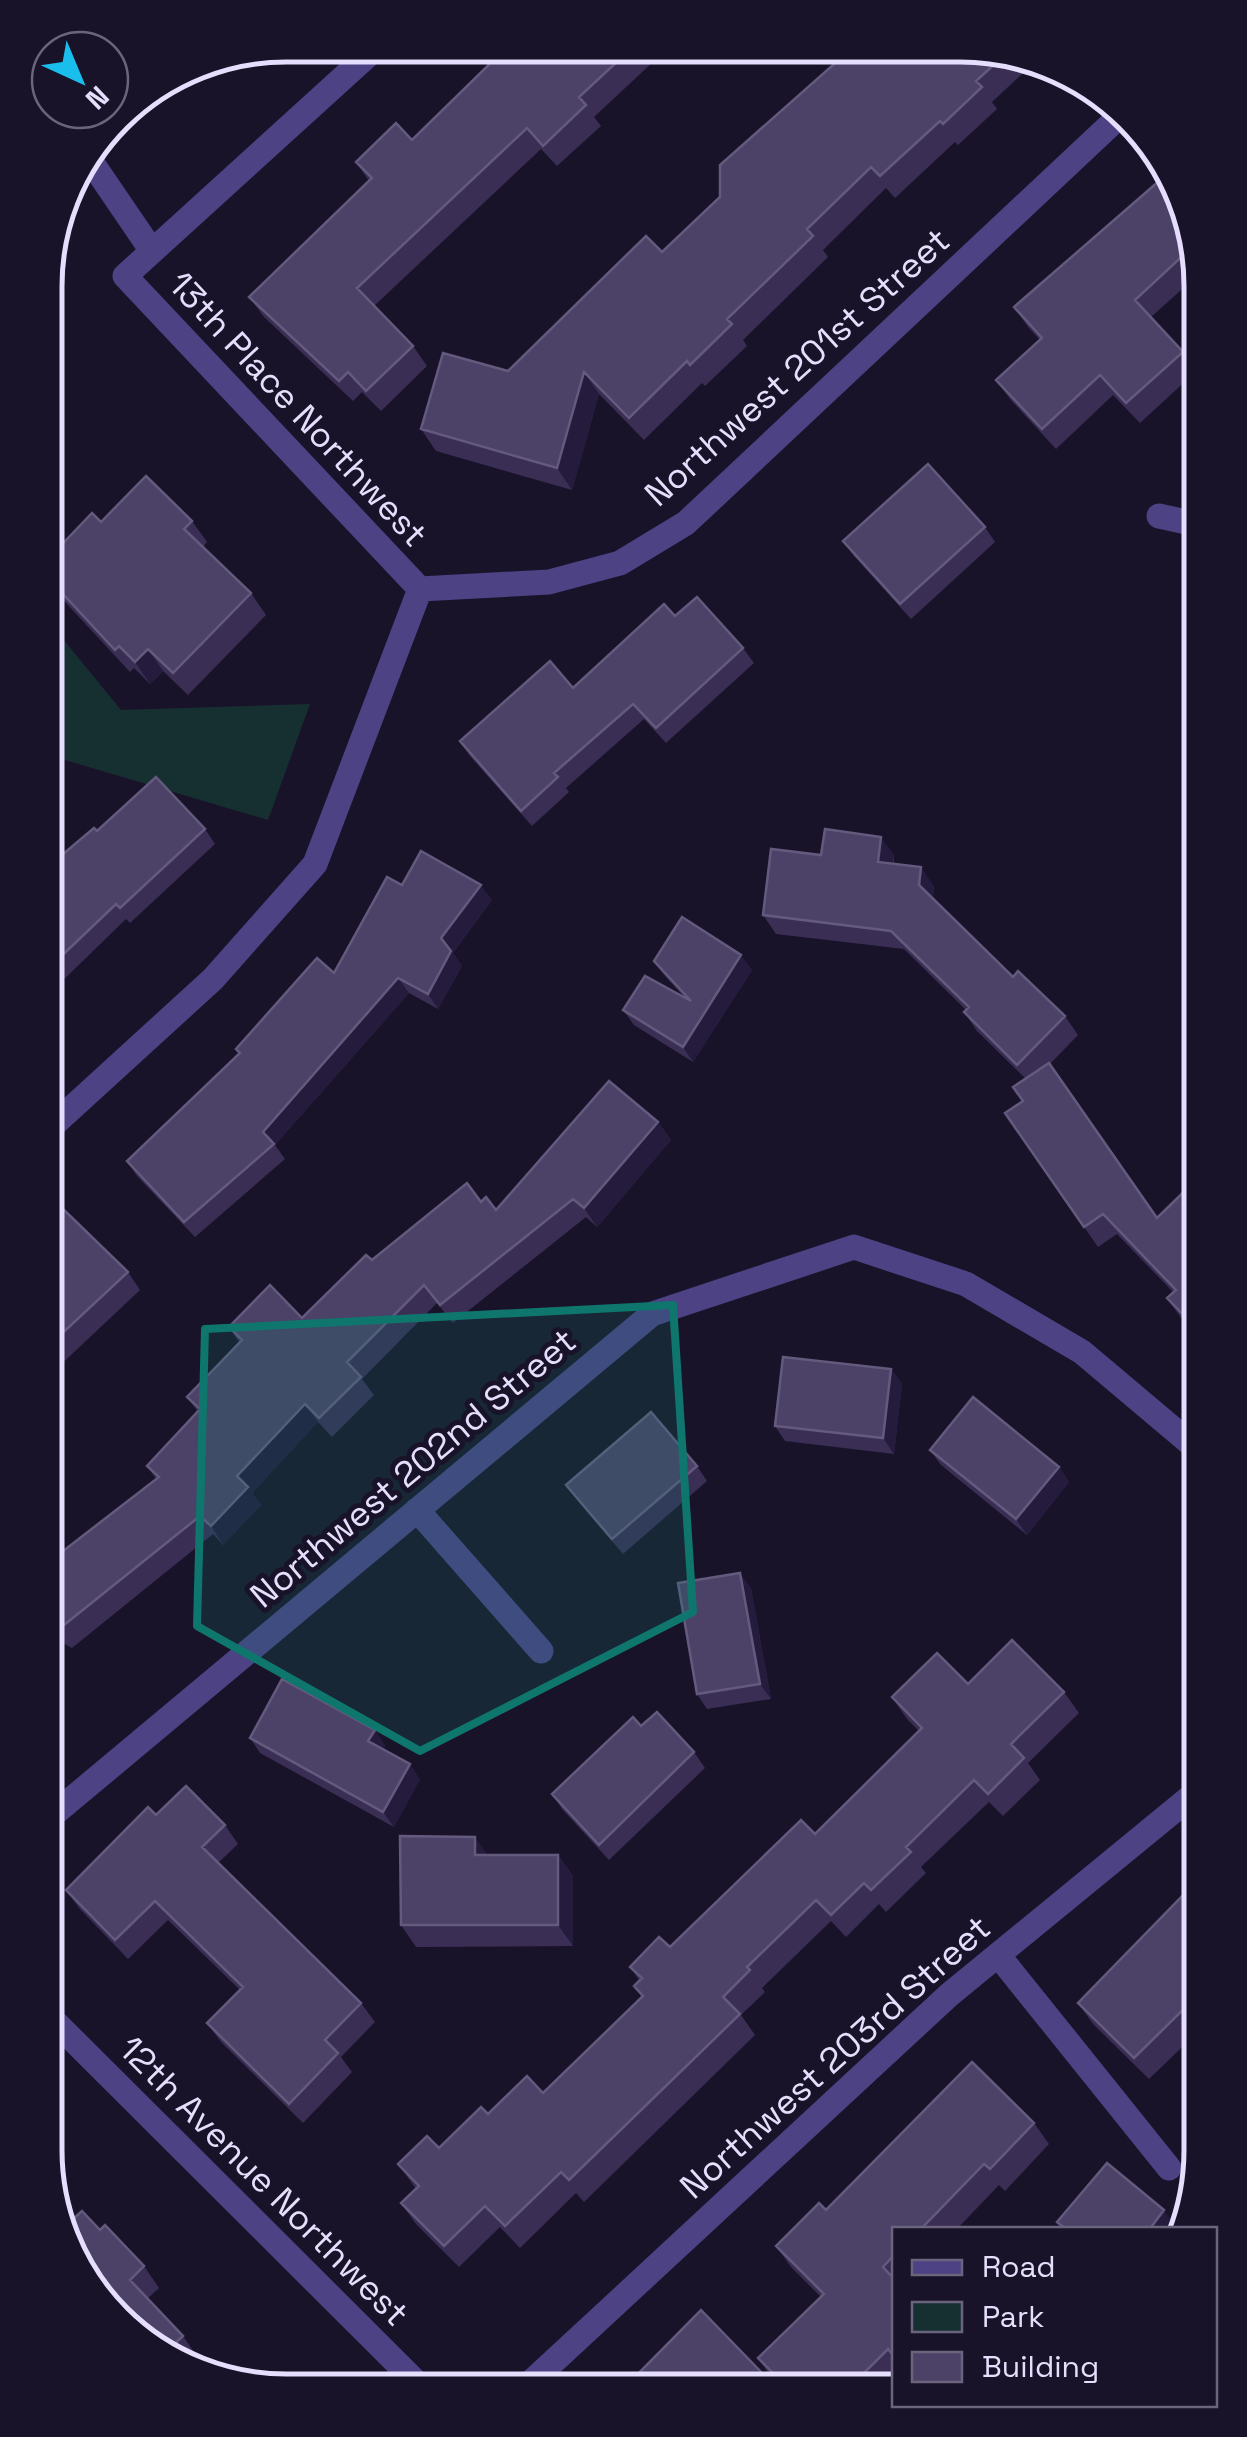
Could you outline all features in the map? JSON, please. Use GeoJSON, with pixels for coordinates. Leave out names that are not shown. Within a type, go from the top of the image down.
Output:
{"type":"FeatureCollection","features":[{"type":"Feature","properties":{"kind":"street"},"geometry":{"type":"LineString","coordinates":[[96,169],[152,251],[360,62]]}},
{"type":"Feature","properties":{"kind":"street","name":"Northwest 201st Street"},"geometry":{"type":"LineString","coordinates":[[420,589],[549,582],[620,563],[686,523],[1113,123]]}},
{"type":"Feature","properties":{"kind":"street","name":"13th Place Northwest"},"geometry":{"type":"LineString","coordinates":[[152,251],[125,276],[420,589]]}},
{"type":"Feature","properties":{"kind":"street"},"geometry":{"type":"LineString","coordinates":[[1159,516],[1184,521]]}},
{"type":"Feature","properties":{"kind":"street"},"geometry":{"type":"LineString","coordinates":[[63,1116],[213,979],[315,864],[420,589]]}},
{"type":"Feature","properties":{"kind":"street","name":"Northwest 202nd Street"},"geometry":{"type":"LineString","coordinates":[[62,1808],[652,1314],[854,1247],[966,1284],[1082,1352],[1184,1438]]}},
{"type":"Feature","properties":{"kind":"street"},"geometry":{"type":"LineString","coordinates":[[417,1510],[541,1651]]}},
{"type":"Feature","properties":{"kind":"street","name":"Northwest 203rd Street"},"geometry":{"type":"LineString","coordinates":[[540,2374],[998,1954],[1184,1802]]}},
{"type":"Feature","properties":{"kind":"street"},"geometry":{"type":"LineString","coordinates":[[998,1954],[1169,2168]]}},
{"type":"Feature","properties":{"kind":"street","name":"12th Avenue Northwest"},"geometry":{"type":"LineString","coordinates":[[62,2030],[408,2374]]}},
{"type":"Feature","properties":{"kind":"highlighted area"},"geometry":{"type":"Polygon","coordinates":[[[673,1305],[693,1612],[420,1751],[197,1626],[205,1329],[673,1305]]]}},
{"type":"Feature","properties":{"kind":"green space"},"geometry":{"type":"Polygon","coordinates":[[[63,639],[121,710],[310,704],[268,820],[65,760],[63,763],[63,639]]]}},
{"type":"Feature","properties":{"kind":"building"},"geometry":{"type":"Polygon","coordinates":[[[492,62],[617,62],[579,97],[586,105],[543,146],[527,128],[357,288],[413,346],[366,391],[348,372],[339,381],[249,297],[372,178],[356,162],[396,123],[412,140],[492,62]]]}},
{"type":"Feature","properties":{"kind":"building"},"geometry":{"type":"Polygon","coordinates":[[[836,62],[994,65],[976,81],[982,87],[943,124],[940,121],[880,176],[871,167],[807,229],[813,236],[727,319],[732,324],[690,365],[687,361],[629,418],[584,372],[557,468],[421,429],[443,353],[508,371],[646,236],[662,252],[720,197],[720,165],[836,62]]]}},
{"type":"Feature","properties":{"kind":"building"},"geometry":{"type":"Polygon","coordinates":[[[1158,182],[1173,215],[1183,256],[1135,300],[1183,352],[1126,403],[1100,375],[1042,429],[996,380],[1042,338],[1014,307],[1158,182]]]}},
{"type":"Feature","properties":{"kind":"building"},"geometry":{"type":"Polygon","coordinates":[[[928,464],[985,527],[900,604],[843,541],[928,464]]]}},
{"type":"Feature","properties":{"kind":"building"},"geometry":{"type":"Polygon","coordinates":[[[146,476],[192,521],[184,529],[251,593],[173,673],[148,649],[135,662],[119,646],[115,650],[63,594],[63,544],[92,513],[101,522],[146,476]]]}},
{"type":"Feature","properties":{"kind":"building"},"geometry":{"type":"Polygon","coordinates":[[[697,597],[743,648],[656,728],[633,704],[554,773],[558,777],[521,811],[460,741],[550,661],[573,688],[664,604],[675,616],[697,597]]]}},
{"type":"Feature","properties":{"kind":"building"},"geometry":{"type":"Polygon","coordinates":[[[156,777],[205,829],[63,955],[63,854],[94,828],[97,831],[156,777]]]}},
{"type":"Feature","properties":{"kind":"building"},"geometry":{"type":"Polygon","coordinates":[[[825,829],[881,837],[878,862],[921,867],[919,885],[1013,977],[1018,971],[1065,1016],[1017,1065],[964,1012],[969,1007],[891,931],[763,915],[771,849],[821,855],[825,829]]]}},
{"type":"Feature","properties":{"kind":"building"},"geometry":{"type":"Polygon","coordinates":[[[421,851],[481,885],[441,938],[451,951],[428,994],[398,978],[263,1132],[274,1144],[184,1222],[127,1161],[240,1053],[236,1049],[317,958],[334,973],[387,877],[402,885],[421,851]]]}},
{"type":"Feature","properties":{"kind":"building"},"geometry":{"type":"Polygon","coordinates":[[[682,917],[741,955],[683,1047],[623,1010],[645,976],[691,1001],[654,961],[682,917]]]}},
{"type":"Feature","properties":{"kind":"building"},"geometry":{"type":"Polygon","coordinates":[[[1049,1063],[1157,1218],[1184,1192],[1184,1316],[1167,1298],[1176,1290],[1103,1214],[1084,1227],[1005,1113],[1023,1101],[1013,1087],[1049,1063]]]}},
{"type":"Feature","properties":{"kind":"building"},"geometry":{"type":"Polygon","coordinates":[[[609,1081],[658,1122],[584,1208],[573,1199],[440,1305],[424,1285],[347,1362],[361,1377],[319,1418],[305,1404],[237,1476],[248,1487],[211,1526],[200,1516],[62,1626],[62,1552],[159,1477],[147,1466],[200,1409],[187,1397],[242,1340],[229,1327],[270,1285],[302,1318],[366,1255],[372,1260],[467,1183],[481,1202],[486,1197],[496,1210],[609,1081]]]}},
{"type":"Feature","properties":{"kind":"building"},"geometry":{"type":"Polygon","coordinates":[[[62,1212],[128,1272],[62,1333],[62,1212]]]}},
{"type":"Feature","properties":{"kind":"building"},"geometry":{"type":"Polygon","coordinates":[[[783,1357],[891,1369],[883,1438],[775,1426],[783,1357]]]}},
{"type":"Feature","properties":{"kind":"building"},"geometry":{"type":"Polygon","coordinates":[[[973,1397],[1059,1467],[1016,1519],[930,1450],[973,1397]]]}},
{"type":"Feature","properties":{"kind":"building"},"geometry":{"type":"Polygon","coordinates":[[[651,1412],[697,1466],[612,1539],[566,1485],[651,1412]]]}},
{"type":"Feature","properties":{"kind":"building"},"geometry":{"type":"Polygon","coordinates":[[[740,1573],[760,1684],[697,1694],[678,1583],[740,1573]]]}},
{"type":"Feature","properties":{"kind":"building"},"geometry":{"type":"Polygon","coordinates":[[[1012,1640],[1064,1692],[1011,1744],[1024,1758],[988,1794],[974,1780],[906,1847],[911,1852],[871,1890],[864,1883],[831,1915],[816,1900],[747,1967],[750,1970],[723,1997],[740,2014],[569,2180],[561,2172],[505,2226],[485,2206],[444,2246],[401,2203],[419,2186],[398,2164],[427,2136],[439,2148],[481,2107],[488,2114],[527,2076],[543,2093],[643,1996],[634,1986],[642,1978],[630,1967],[659,1937],[670,1947],[801,1820],[815,1834],[922,1728],[892,1697],[937,1653],[968,1684],[1012,1640]]]}},
{"type":"Feature","properties":{"kind":"building"},"geometry":{"type":"Polygon","coordinates":[[[282,1679],[375,1730],[368,1741],[410,1764],[383,1812],[250,1738],[282,1679]]]}},
{"type":"Feature","properties":{"kind":"building"},"geometry":{"type":"Polygon","coordinates":[[[657,1712],[694,1752],[599,1845],[552,1794],[633,1717],[641,1726],[657,1712]]]}},
{"type":"Feature","properties":{"kind":"building"},"geometry":{"type":"Polygon","coordinates":[[[186,1786],[225,1825],[202,1847],[361,2003],[325,2040],[338,2053],[289,2104],[207,2023],[243,1987],[155,1901],[115,1940],[66,1890],[148,1807],[156,1815],[186,1786]]]}},
{"type":"Feature","properties":{"kind":"building"},"geometry":{"type":"Polygon","coordinates":[[[400,1836],[475,1837],[475,1855],[558,1855],[558,1925],[401,1925],[400,1836]]]}},
{"type":"Feature","properties":{"kind":"building"},"geometry":{"type":"Polygon","coordinates":[[[1184,1894],[1184,2009],[1134,2058],[1078,2003],[1184,1894]]]}},
{"type":"Feature","properties":{"kind":"building"},"geometry":{"type":"Polygon","coordinates":[[[972,2062],[1034,2123],[990,2169],[984,2164],[923,2227],[892,2227],[892,2257],[883,2267],[892,2277],[892,2354],[888,2349],[863,2374],[774,2374],[758,2358],[824,2294],[776,2246],[819,2203],[826,2210],[972,2062]]]}},
{"type":"Feature","properties":{"kind":"building"},"geometry":{"type":"Polygon","coordinates":[[[1107,2163],[1164,2210],[1151,2227],[1063,2227],[1057,2222],[1107,2163]]]}},
{"type":"Feature","properties":{"kind":"building"},"geometry":{"type":"Polygon","coordinates":[[[82,2211],[100,2230],[105,2225],[144,2266],[130,2280],[183,2336],[175,2344],[150,2328],[118,2298],[100,2275],[73,2219],[82,2211]]]}},
{"type":"Feature","properties":{"kind":"building"},"geometry":{"type":"Polygon","coordinates":[[[701,2310],[763,2374],[638,2374],[701,2310]]]}}]}
